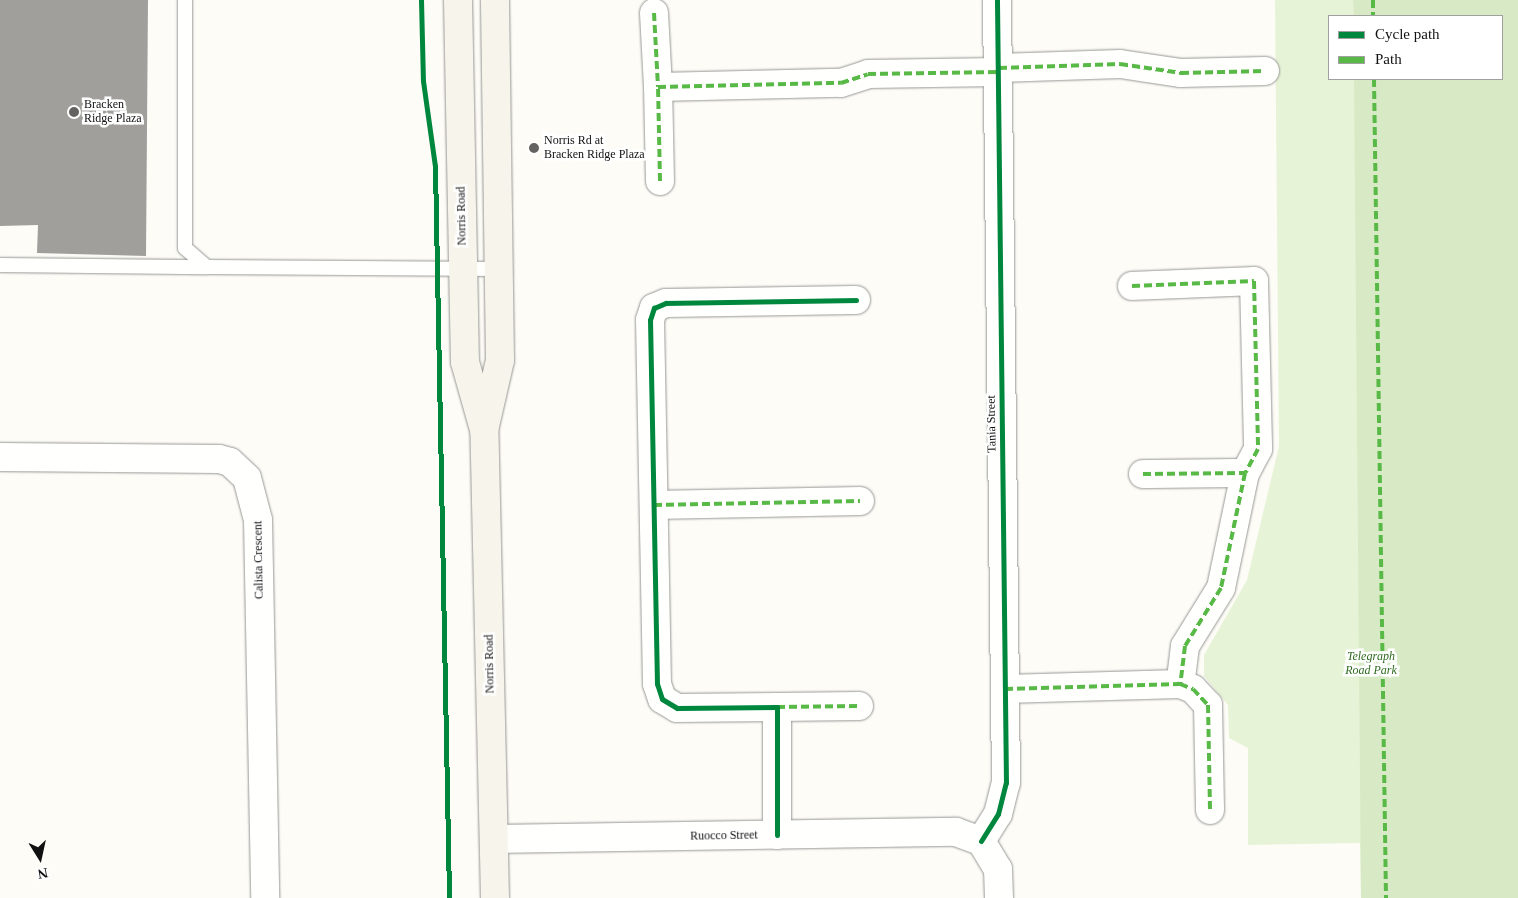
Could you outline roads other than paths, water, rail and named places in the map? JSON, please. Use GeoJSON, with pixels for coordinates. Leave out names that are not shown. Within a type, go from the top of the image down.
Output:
{"type":"FeatureCollection","features":[{"type":"Feature","properties":{"kind":"main road","name":"Norris Road"},"geometry":{"type":"LineString","coordinates":[[458,0],[465,362],[484,430],[495,898]]}},
{"type":"Feature","properties":{"kind":"main road","name":"Norris Road"},"geometry":{"type":"LineString","coordinates":[[484,430],[500,360],[495,0]]}},
{"type":"Feature","properties":{"kind":"street","name":"Tania Street"},"geometry":{"type":"LineString","coordinates":[[981,841],[998,814],[1006,783],[997,0]]}},
{"type":"Feature","properties":{"kind":"street"},"geometry":{"type":"LineString","coordinates":[[654,13],[660,181]]}},
{"type":"Feature","properties":{"kind":"street"},"geometry":{"type":"LineString","coordinates":[[658,87],[841,82],[868,74],[1120,64],[1181,72],[1265,71]]}},
{"type":"Feature","properties":{"kind":"street"},"geometry":{"type":"LineString","coordinates":[[1132,286],[1254,281],[1258,449],[1245,474],[1221,588],[1185,646],[1180,684]]}},
{"type":"Feature","properties":{"kind":"street"},"geometry":{"type":"LineString","coordinates":[[856,300],[666,303],[654,308],[650,320],[657,684],[662,699],[677,708],[859,706]]}},
{"type":"Feature","properties":{"kind":"street","name":"Calista Crescent"},"geometry":{"type":"LineString","coordinates":[[0,457],[219,459],[230,462],[247,478],[258,520],[265,898]]}},
{"type":"Feature","properties":{"kind":"street"},"geometry":{"type":"LineString","coordinates":[[1143,474],[1245,474]]}},
{"type":"Feature","properties":{"kind":"street"},"geometry":{"type":"LineString","coordinates":[[654,505],[860,501]]}},
{"type":"Feature","properties":{"kind":"street"},"geometry":{"type":"LineString","coordinates":[[1005,690],[1180,684],[1193,689],[1208,705],[1210,810]]}},
{"type":"Feature","properties":{"kind":"street"},"geometry":{"type":"LineString","coordinates":[[777,707],[777,835]]}},
{"type":"Feature","properties":{"kind":"street","name":"Ruocco Street"},"geometry":{"type":"LineString","coordinates":[[494,839],[956,832],[981,841]]}},
{"type":"Feature","properties":{"kind":"street"},"geometry":{"type":"LineString","coordinates":[[981,841],[998,869],[999,898]]}},
{"type":"Feature","properties":{"kind":"lane"},"geometry":{"type":"LineString","coordinates":[[185,0],[185,248],[207,267]]}},
{"type":"Feature","properties":{"kind":"lane"},"geometry":{"type":"LineString","coordinates":[[0,265],[500,269]]}},
{"type":"Feature","properties":{"kind":"place","name":"Bracken Ridge Plaza"},"geometry":{"type":"Point","coordinates":[74,112]}},
{"type":"Feature","properties":{"kind":"place","name":"Norris Rd at Bracken Ridge Plaza"},"geometry":{"type":"Point","coordinates":[534,148]}},
{"type":"Feature","properties":{"kind":"park label","name":"Telegraph Road Park"},"geometry":{"type":"Point","coordinates":[1371,664]}}]}
